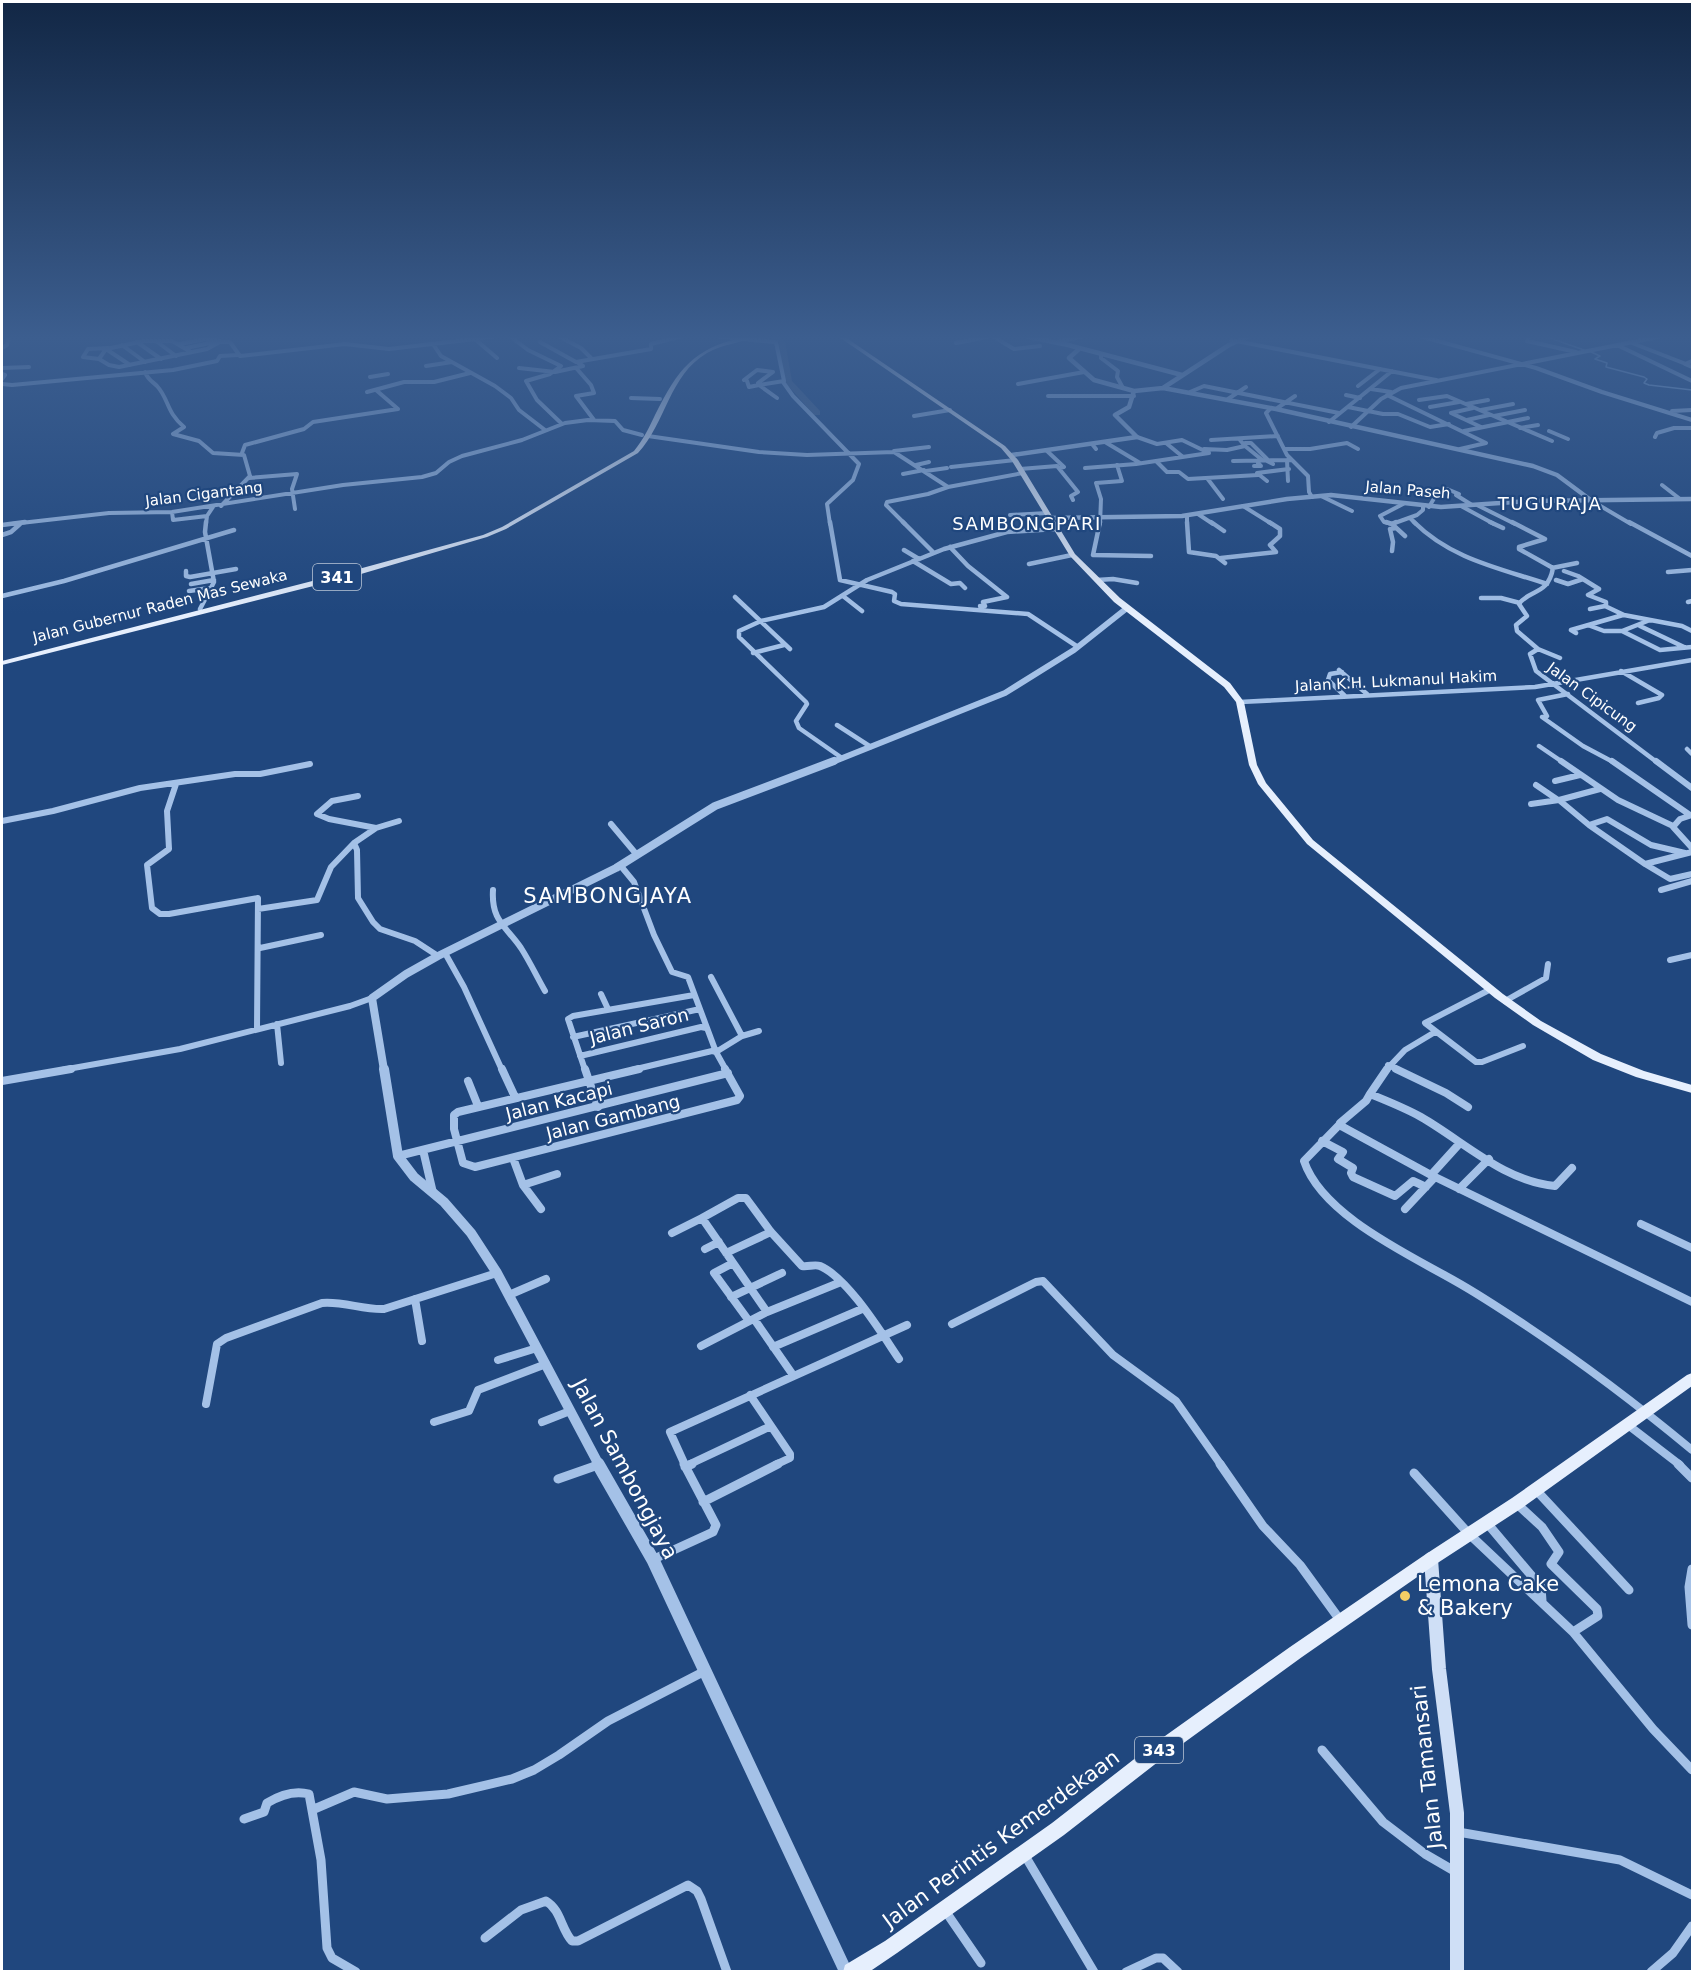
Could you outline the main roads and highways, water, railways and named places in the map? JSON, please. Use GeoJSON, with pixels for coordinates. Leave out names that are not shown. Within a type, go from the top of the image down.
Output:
{"type":"FeatureCollection","features":[{"type":"Feature","properties":{"kind":"main road","name":"Jalan Gubernur Raden Mas Sewaka"},"geometry":{"type":"LineString","coordinates":[[55,648],[485,536],[504,528],[606,467],[636,452],[645,443],[648,429]]}},
{"type":"Feature","properties":{"kind":"main road"},"geometry":{"type":"LineString","coordinates":[[975,429],[1014,458],[1072,555],[1127,608],[1227,685],[1240,702],[1253,765],[1262,784],[1310,842],[1505,1001],[1537,1023],[1597,1057],[1640,1074],[1692,1089]]}},
{"type":"Feature","properties":{"kind":"main road","name":"Jalan Gubernur Raden Mas Sewaka"},"geometry":{"type":"LineString","coordinates":[[2,662],[230,603]]}},
{"type":"Feature","properties":{"kind":"main road","name":"Jalan Perintis Kemerdekaan"},"geometry":{"type":"LineString","coordinates":[[852,1971],[891,1947],[1058,1829],[1156,1752],[1431,1559],[1536,1490],[1692,1379]]}},
{"type":"Feature","properties":{"kind":"main road","name":"Jalan Tamansari"},"geometry":{"type":"LineString","coordinates":[[1431,1559],[1438,1669],[1457,1813],[1457,1971]]}},
{"type":"Feature","properties":{"kind":"place","name":"Lemona Cake & Bakery"},"geometry":{"type":"Point","coordinates":[1405,1596]}},
{"type":"Feature","properties":{"kind":"district","name":"TUGURAJA"},"geometry":{"type":"Point","coordinates":[1550,503]}},
{"type":"Feature","properties":{"kind":"district","name":"SAMBONGPARI"},"geometry":{"type":"Point","coordinates":[1027,523]}},
{"type":"Feature","properties":{"kind":"district","name":"SAMBONGJAYA"},"geometry":{"type":"Point","coordinates":[608,896]}}]}
